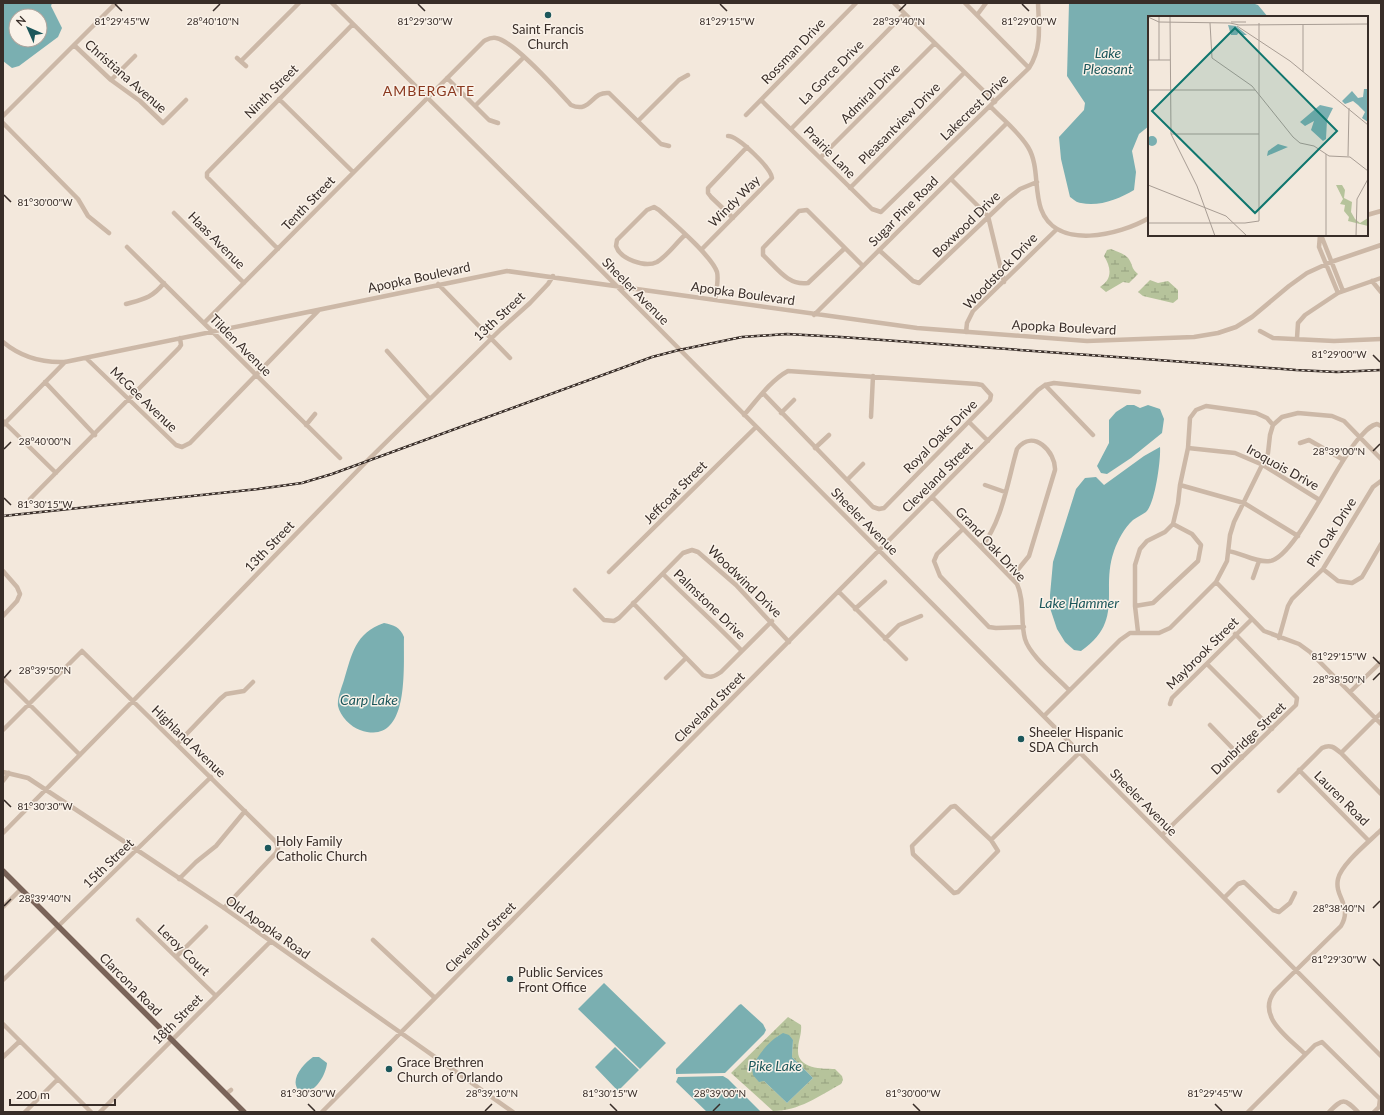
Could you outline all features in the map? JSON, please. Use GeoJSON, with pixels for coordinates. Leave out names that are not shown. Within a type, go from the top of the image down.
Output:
{"type":"FeatureCollection","features":[{"type":"Feature","properties":{"kind":"main road","name":"Clarcona Road"},"geometry":{"type":"LineString","coordinates":[[3,871],[244,1112]]}},
{"type":"Feature","properties":{"kind":"street"},"geometry":{"type":"LineString","coordinates":[[3,116],[116,3]]}},
{"type":"Feature","properties":{"kind":"street"},"geometry":{"type":"LineString","coordinates":[[246,66],[239,59],[298,3]]}},
{"type":"Feature","properties":{"kind":"street","name":"Sheeler Avenue"},"geometry":{"type":"LineString","coordinates":[[332,3],[615,285],[1381,1056]]}},
{"type":"Feature","properties":{"kind":"street","name":"Rossman Drive"},"geometry":{"type":"LineString","coordinates":[[746,115],[856,3]]}},
{"type":"Feature","properties":{"kind":"street"},"geometry":{"type":"LineString","coordinates":[[894,3],[934,44],[995,102]]}},
{"type":"Feature","properties":{"kind":"street"},"geometry":{"type":"LineString","coordinates":[[965,3],[1029,68]]}},
{"type":"Feature","properties":{"kind":"street"},"geometry":{"type":"LineString","coordinates":[[977,15],[986,3]]}},
{"type":"Feature","properties":{"kind":"street","name":"Lakecrest Drive"},"geometry":{"type":"LineString","coordinates":[[886,209],[1029,68],[1035,59],[1040,41],[1038,3]]}},
{"type":"Feature","properties":{"kind":"street","name":"La Gorce Drive"},"geometry":{"type":"LineString","coordinates":[[791,129],[904,14]]}},
{"type":"Feature","properties":{"kind":"street","name":"Ninth Street"},"geometry":{"type":"LineString","coordinates":[[278,249],[207,177],[206,173],[353,24]]}},
{"type":"Feature","properties":{"kind":"street","name":"Tenth Street"},"geometry":{"type":"LineString","coordinates":[[204,323],[484,41],[490,38],[502,40],[524,57]]}},
{"type":"Feature","properties":{"kind":"street","name":"Admiral Drive"},"geometry":{"type":"LineString","coordinates":[[820,157],[934,44]]}},
{"type":"Feature","properties":{"kind":"street","name":"Christiana Avenue"},"geometry":{"type":"LineString","coordinates":[[74,45],[111,80],[140,101],[163,123],[186,100]]}},
{"type":"Feature","properties":{"kind":"street"},"geometry":{"type":"LineString","coordinates":[[111,80],[135,56]]}},
{"type":"Feature","properties":{"kind":"street"},"geometry":{"type":"LineString","coordinates":[[475,106],[524,57],[571,105],[580,108],[585,107],[598,95],[609,93],[661,144],[669,146]]}},
{"type":"Feature","properties":{"kind":"street","name":"Pleasantview Drive"},"geometry":{"type":"LineString","coordinates":[[850,188],[964,73]]}},
{"type":"Feature","properties":{"kind":"street"},"geometry":{"type":"LineString","coordinates":[[638,121],[679,80],[688,75]]}},
{"type":"Feature","properties":{"kind":"street"},"geometry":{"type":"LineString","coordinates":[[447,78],[489,120],[498,123]]}},
{"type":"Feature","properties":{"kind":"street"},"geometry":{"type":"LineString","coordinates":[[279,98],[353,172]]}},
{"type":"Feature","properties":{"kind":"street","name":"Prairie Lane"},"geometry":{"type":"LineString","coordinates":[[761,100],[872,209],[881,212],[886,209]]}},
{"type":"Feature","properties":{"kind":"street"},"geometry":{"type":"LineString","coordinates":[[990,106],[1027,146],[1033,160],[1042,210],[1046,218],[1057,229],[1076,236],[1090,236],[1121,230],[1148,218]]}},
{"type":"Feature","properties":{"kind":"street","name":"Sugar Pine Road"},"geometry":{"type":"LineString","coordinates":[[814,314],[1007,123]]}},
{"type":"Feature","properties":{"kind":"street"},"geometry":{"type":"LineString","coordinates":[[3,124],[78,199],[88,216],[109,233]]}},
{"type":"Feature","properties":{"kind":"street","name":"Windy Way"},"geometry":{"type":"LineString","coordinates":[[701,250],[772,178],[769,170],[747,148],[733,136],[728,136]]}},
{"type":"Feature","properties":{"kind":"street"},"geometry":{"type":"LineString","coordinates":[[733,218],[710,197],[708,188],[747,148]]}},
{"type":"Feature","properties":{"kind":"street"},"geometry":{"type":"LineString","coordinates":[[951,179],[988,216],[1004,282]]}},
{"type":"Feature","properties":{"kind":"street","name":"Boxwood Drive"},"geometry":{"type":"LineString","coordinates":[[879,250],[913,281],[919,283],[924,280],[988,216],[1020,189],[1037,182]]}},
{"type":"Feature","properties":{"kind":"street"},"geometry":{"type":"LineString","coordinates":[[685,235],[659,260],[650,264],[629,260],[616,246],[617,240],[651,208],[659,210],[701,250],[712,262],[717,274],[715,300]]}},
{"type":"Feature","properties":{"kind":"street"},"geometry":{"type":"LineString","coordinates":[[845,248],[808,284],[788,280],[763,255],[762,251],[763,248],[799,211],[807,210],[864,266]]}},
{"type":"Feature","properties":{"kind":"street"},"geometry":{"type":"LineString","coordinates":[[1368,215],[1381,211]]}},
{"type":"Feature","properties":{"kind":"street","name":"Haas Avenue"},"geometry":{"type":"LineString","coordinates":[[174,213],[244,283]]}},
{"type":"Feature","properties":{"kind":"street","name":"Woodstock Drive"},"geometry":{"type":"LineString","coordinates":[[966,332],[968,323],[974,311],[1057,229]]}},
{"type":"Feature","properties":{"kind":"street"},"geometry":{"type":"LineString","coordinates":[[1320,236],[1328,263],[1340,292]]}},
{"type":"Feature","properties":{"kind":"street","name":"Apopka Boulevard"},"geometry":{"type":"LineString","coordinates":[[3,342],[17,352],[33,359],[46,362],[65,362],[507,271],[615,285],[892,326],[1096,341],[1194,338],[1229,330],[1246,321],[1297,279],[1328,263],[1381,245]]}},
{"type":"Feature","properties":{"kind":"street","name":"Tilden Avenue"},"geometry":{"type":"LineString","coordinates":[[127,247],[340,458]]}},
{"type":"Feature","properties":{"kind":"street","name":"13th Street"},"geometry":{"type":"LineString","coordinates":[[3,833],[430,398],[492,337],[526,307],[548,284],[552,276]]}},
{"type":"Feature","properties":{"kind":"street"},"geometry":{"type":"LineString","coordinates":[[1297,338],[1300,319],[1340,292],[1381,278]]}},
{"type":"Feature","properties":{"kind":"street"},"geometry":{"type":"LineString","coordinates":[[1372,281],[1381,292]]}},
{"type":"Feature","properties":{"kind":"street"},"geometry":{"type":"LineString","coordinates":[[126,304],[148,298],[157,292],[164,283]]}},
{"type":"Feature","properties":{"kind":"street"},"geometry":{"type":"LineString","coordinates":[[438,284],[492,337],[510,358]]}},
{"type":"Feature","properties":{"kind":"street"},"geometry":{"type":"LineString","coordinates":[[256,374],[320,309]]}},
{"type":"Feature","properties":{"kind":"street"},"geometry":{"type":"LineString","coordinates":[[1260,331],[1273,338],[1334,341],[1381,339]]}},
{"type":"Feature","properties":{"kind":"street"},"geometry":{"type":"LineString","coordinates":[[30,500],[179,348],[182,344],[180,338]]}},
{"type":"Feature","properties":{"kind":"street"},"geometry":{"type":"LineString","coordinates":[[386,351],[430,398]]}},
{"type":"Feature","properties":{"kind":"street","name":"McGee Avenue"},"geometry":{"type":"LineString","coordinates":[[86,358],[176,445],[182,447],[190,443],[256,374]]}},
{"type":"Feature","properties":{"kind":"street"},"geometry":{"type":"LineString","coordinates":[[56,473],[4,423],[65,362]]}},
{"type":"Feature","properties":{"kind":"street","name":"Royal Oaks Drive"},"geometry":{"type":"LineString","coordinates":[[744,415],[763,393],[782,374],[788,371],[982,385],[991,395],[990,400],[884,508],[878,509],[873,507],[763,393]]}},
{"type":"Feature","properties":{"kind":"street"},"geometry":{"type":"LineString","coordinates":[[871,417],[873,376]]}},
{"type":"Feature","properties":{"kind":"street"},"geometry":{"type":"LineString","coordinates":[[45,382],[95,435]]}},
{"type":"Feature","properties":{"kind":"street"},"geometry":{"type":"LineString","coordinates":[[1045,385],[1054,383],[1139,392]]}},
{"type":"Feature","properties":{"kind":"street"},"geometry":{"type":"LineString","coordinates":[[1045,385],[1093,435]]}},
{"type":"Feature","properties":{"kind":"street","name":"Cleveland Street"},"geometry":{"type":"LineString","coordinates":[[322,1112],[1038,390],[1045,385]]}},
{"type":"Feature","properties":{"kind":"street"},"geometry":{"type":"LineString","coordinates":[[781,413],[794,400]]}},
{"type":"Feature","properties":{"kind":"street"},"geometry":{"type":"LineString","coordinates":[[1138,632],[1135,606],[1135,565],[1140,549],[1148,541],[1165,532],[1173,524],[1188,448],[1190,418],[1196,410],[1206,406],[1256,413],[1267,418],[1273,425]]}},
{"type":"Feature","properties":{"kind":"street"},"geometry":{"type":"LineString","coordinates":[[1044,716],[1120,640],[1130,634],[1138,632],[1159,633],[1170,628],[1216,582],[1227,561],[1230,535],[1268,453],[1270,434],[1273,425],[1282,417],[1298,413],[1332,416],[1344,421],[1381,459]]}},
{"type":"Feature","properties":{"kind":"street"},"geometry":{"type":"LineString","coordinates":[[306,425],[315,414]]}},
{"type":"Feature","properties":{"kind":"street"},"geometry":{"type":"LineString","coordinates":[[969,422],[988,441]]}},
{"type":"Feature","properties":{"kind":"street"},"geometry":{"type":"LineString","coordinates":[[1228,551],[1240,553],[1259,561],[1276,559],[1285,552],[1298,536],[1318,499],[1342,460],[1360,437],[1371,426],[1377,424],[1381,426]]}},
{"type":"Feature","properties":{"kind":"street","name":"Jeffcoat Street"},"geometry":{"type":"LineString","coordinates":[[610,572],[756,427]]}},
{"type":"Feature","properties":{"kind":"street"},"geometry":{"type":"LineString","coordinates":[[815,448],[829,434]]}},
{"type":"Feature","properties":{"kind":"street"},"geometry":{"type":"LineString","coordinates":[[981,547],[993,531],[1017,449],[1026,440],[1038,442],[1054,458],[1055,470],[1029,556],[1011,578]]}},
{"type":"Feature","properties":{"kind":"street"},"geometry":{"type":"LineString","coordinates":[[1300,442],[1309,440],[1342,460]]}},
{"type":"Feature","properties":{"kind":"street","name":"Iroquois Drive"},"geometry":{"type":"LineString","coordinates":[[1188,448],[1235,453],[1263,465],[1318,499]]}},
{"type":"Feature","properties":{"kind":"street"},"geometry":{"type":"LineString","coordinates":[[847,480],[864,464]]}},
{"type":"Feature","properties":{"kind":"street","name":"Pin Oak Drive"},"geometry":{"type":"LineString","coordinates":[[1279,638],[1288,606],[1292,599],[1323,569],[1373,487],[1381,481]]}},
{"type":"Feature","properties":{"kind":"street"},"geometry":{"type":"LineString","coordinates":[[985,485],[1005,492]]}},
{"type":"Feature","properties":{"kind":"street"},"geometry":{"type":"LineString","coordinates":[[1180,485],[1244,503],[1298,536]]}},
{"type":"Feature","properties":{"kind":"street","name":"Grand Oak Drive"},"geometry":{"type":"LineString","coordinates":[[932,498],[1011,578],[1020,591],[1027,645],[1069,690]]}},
{"type":"Feature","properties":{"kind":"street"},"geometry":{"type":"LineString","coordinates":[[1135,606],[1153,603],[1198,561],[1202,545],[1192,534],[1173,524]]}},
{"type":"Feature","properties":{"kind":"street"},"geometry":{"type":"LineString","coordinates":[[963,529],[937,554],[934,561],[940,576],[989,626],[996,628],[1024,627]]}},
{"type":"Feature","properties":{"kind":"street"},"geometry":{"type":"LineString","coordinates":[[1323,569],[1338,581],[1352,583],[1362,576],[1381,544]]}},
{"type":"Feature","properties":{"kind":"street","name":"Woodwind Drive"},"geometry":{"type":"LineString","coordinates":[[575,590],[600,616],[609,621],[619,618],[683,553],[687,551],[698,552],[736,585],[772,621],[789,642]]}},
{"type":"Feature","properties":{"kind":"street"},"geometry":{"type":"LineString","coordinates":[[1254,578],[1259,561]]}},
{"type":"Feature","properties":{"kind":"street"},"geometry":{"type":"LineString","coordinates":[[3,571],[17,587],[20,594],[17,601],[3,616]]}},
{"type":"Feature","properties":{"kind":"street","name":"Palmstone Drive"},"geometry":{"type":"LineString","coordinates":[[663,574],[696,608],[716,624],[742,651]]}},
{"type":"Feature","properties":{"kind":"street"},"geometry":{"type":"LineString","coordinates":[[855,609],[885,582]]}},
{"type":"Feature","properties":{"kind":"street"},"geometry":{"type":"LineString","coordinates":[[1216,582],[1264,631],[1279,638],[1299,644],[1310,652],[1381,724]]}},
{"type":"Feature","properties":{"kind":"street"},"geometry":{"type":"LineString","coordinates":[[839,592],[906,659]]}},
{"type":"Feature","properties":{"kind":"street"},"geometry":{"type":"LineString","coordinates":[[633,604],[703,675],[713,677],[721,672],[772,621]]}},
{"type":"Feature","properties":{"kind":"street"},"geometry":{"type":"LineString","coordinates":[[885,639],[899,625],[920,616]]}},
{"type":"Feature","properties":{"kind":"street","name":"Maybrook Street"},"geometry":{"type":"LineString","coordinates":[[1170,704],[1172,698],[1235,634],[1252,619]]}},
{"type":"Feature","properties":{"kind":"street","name":"Dunbridge Street"},"geometry":{"type":"LineString","coordinates":[[1162,835],[1296,705],[1297,698],[1235,634]]}},
{"type":"Feature","properties":{"kind":"street","name":"Highland Avenue"},"geometry":{"type":"LineString","coordinates":[[30,704],[82,652],[276,842],[278,848],[276,853],[224,908]]}},
{"type":"Feature","properties":{"kind":"street"},"geometry":{"type":"LineString","coordinates":[[666,678],[686,658]]}},
{"type":"Feature","properties":{"kind":"street"},"geometry":{"type":"LineString","coordinates":[[1350,692],[1381,662]]}},
{"type":"Feature","properties":{"kind":"street"},"geometry":{"type":"LineString","coordinates":[[1207,664],[1272,729]]}},
{"type":"Feature","properties":{"kind":"street"},"geometry":{"type":"LineString","coordinates":[[3,678],[80,755]]}},
{"type":"Feature","properties":{"kind":"street"},"geometry":{"type":"LineString","coordinates":[[177,744],[226,694],[244,691],[253,682]]}},
{"type":"Feature","properties":{"kind":"street"},"geometry":{"type":"LineString","coordinates":[[3,730],[30,704]]}},
{"type":"Feature","properties":{"kind":"street"},"geometry":{"type":"LineString","coordinates":[[1341,752],[1381,713]]}},
{"type":"Feature","properties":{"kind":"street"},"geometry":{"type":"LineString","coordinates":[[1210,725],[1242,758]]}},
{"type":"Feature","properties":{"kind":"street"},"geometry":{"type":"LineString","coordinates":[[1279,791],[1322,748],[1327,746],[1334,747],[1341,752],[1381,794]]}},
{"type":"Feature","properties":{"kind":"street"},"geometry":{"type":"LineString","coordinates":[[992,840],[1080,752]]}},
{"type":"Feature","properties":{"kind":"street","name":"Lauren Road"},"geometry":{"type":"LineString","coordinates":[[1299,770],[1369,841]]}},
{"type":"Feature","properties":{"kind":"street","name":"Old Apopka Road"},"geometry":{"type":"LineString","coordinates":[[3,772],[28,778],[137,850],[224,908],[400,1034],[513,1112]]}},
{"type":"Feature","properties":{"kind":"street"},"geometry":{"type":"LineString","coordinates":[[3,781],[9,773]]}},
{"type":"Feature","properties":{"kind":"street","name":"15th Street"},"geometry":{"type":"LineString","coordinates":[[3,980],[211,777]]}},
{"type":"Feature","properties":{"kind":"street"},"geometry":{"type":"LineString","coordinates":[[955,806],[992,840],[998,850],[996,854],[958,892],[954,893],[913,854],[911,850],[912,846],[951,807],[955,806]]}},
{"type":"Feature","properties":{"kind":"street"},"geometry":{"type":"LineString","coordinates":[[179,879],[196,862],[216,846],[245,811]]}},
{"type":"Feature","properties":{"kind":"street"},"geometry":{"type":"LineString","coordinates":[[1305,1054],[1276,1025],[1269,1011],[1272,996],[1341,926],[1346,917],[1344,905],[1337,888],[1338,878],[1345,867],[1381,830]]}},
{"type":"Feature","properties":{"kind":"street"},"geometry":{"type":"LineString","coordinates":[[1224,898],[1238,884],[1244,882],[1273,910],[1279,912],[1290,903],[1295,893]]}},
{"type":"Feature","properties":{"kind":"street"},"geometry":{"type":"LineString","coordinates":[[3,907],[21,889]]}},
{"type":"Feature","properties":{"kind":"street","name":"Leroy Court"},"geometry":{"type":"LineString","coordinates":[[138,920],[215,995]]}},
{"type":"Feature","properties":{"kind":"street"},"geometry":{"type":"LineString","coordinates":[[176,957],[206,927]]}},
{"type":"Feature","properties":{"kind":"street"},"geometry":{"type":"LineString","coordinates":[[373,940],[434,998]]}},
{"type":"Feature","properties":{"kind":"street","name":"18th Street"},"geometry":{"type":"LineString","coordinates":[[100,1112],[215,995],[270,942]]}},
{"type":"Feature","properties":{"kind":"street"},"geometry":{"type":"LineString","coordinates":[[3,1024],[91,1112]]}},
{"type":"Feature","properties":{"kind":"street"},"geometry":{"type":"LineString","coordinates":[[3,1057],[20,1041]]}},
{"type":"Feature","properties":{"kind":"street"},"geometry":{"type":"LineString","coordinates":[[1248,1112],[1305,1054],[1318,1043],[1325,1043],[1380,1099],[1379,1106],[1374,1112]]}},
{"type":"Feature","properties":{"kind":"street"},"geometry":{"type":"LineString","coordinates":[[25,1112],[58,1079]]}},
{"type":"Feature","properties":{"kind":"street"},"geometry":{"type":"LineString","coordinates":[[226,1094],[231,1090]]}},
{"type":"Feature","properties":{"kind":"street"},"geometry":{"type":"LineString","coordinates":[[1329,1112],[1339,1102],[1343,1101],[1346,1101],[1358,1112]]}},
{"type":"Feature","properties":{"kind":"green space"},"geometry":{"type":"Polygon","coordinates":[[[1111,249],[1127,257],[1138,274],[1129,283],[1123,282],[1106,292],[1100,287],[1109,277],[1110,273],[1108,264],[1104,256],[1107,250],[1111,249]]]}},
{"type":"Feature","properties":{"kind":"green space"},"geometry":{"type":"Polygon","coordinates":[[[1150,280],[1158,283],[1168,281],[1178,290],[1178,299],[1173,303],[1143,296],[1138,292],[1150,280]]]}},
{"type":"Feature","properties":{"kind":"green space"},"geometry":{"type":"Polygon","coordinates":[[[788,1017],[801,1025],[798,1050],[802,1061],[811,1067],[835,1069],[842,1076],[843,1080],[841,1084],[800,1106],[773,1111],[731,1073],[788,1017]],[[778,1036],[755,1062],[764,1081],[787,1103],[813,1078],[792,1057],[793,1040],[778,1036]]]}},
{"type":"Feature","properties":{"kind":"water"},"geometry":{"type":"Polygon","coordinates":[[[3,3],[52,3],[51,6],[62,28],[58,37],[48,44],[48,8],[8,8],[8,48],[43,48],[19,66],[12,68],[3,61],[3,3]]]}},
{"type":"Feature","properties":{"kind":"water","name":"Lake Pleasant"},"geometry":{"type":"Polygon","coordinates":[[[1069,3],[1252,3],[1258,5],[1267,16],[1148,16],[1148,127],[1139,134],[1132,151],[1136,172],[1134,190],[1109,201],[1088,204],[1077,202],[1070,197],[1061,159],[1059,137],[1084,110],[1085,103],[1067,76],[1069,3]]]}},
{"type":"Feature","properties":{"kind":"water"},"geometry":{"type":"Polygon","coordinates":[[[1127,405],[1134,405],[1140,408],[1148,405],[1160,409],[1164,419],[1162,433],[1131,458],[1107,474],[1101,473],[1097,466],[1109,443],[1109,420],[1116,412],[1127,405]]]}},
{"type":"Feature","properties":{"kind":"water","name":"Lake Hammer"},"geometry":{"type":"Polygon","coordinates":[[[1160,447],[1160,461],[1157,481],[1149,507],[1146,512],[1133,520],[1124,530],[1114,551],[1110,566],[1109,604],[1103,628],[1081,651],[1074,650],[1065,642],[1057,629],[1050,608],[1050,595],[1053,562],[1076,489],[1085,478],[1096,477],[1104,485],[1144,456],[1160,447]]]}},
{"type":"Feature","properties":{"kind":"water","name":"Carp Lake"},"geometry":{"type":"Polygon","coordinates":[[[384,623],[396,627],[401,631],[404,637],[404,666],[401,701],[396,716],[388,727],[376,732],[360,730],[350,724],[341,714],[338,706],[339,696],[356,646],[367,632],[384,623]]]}},
{"type":"Feature","properties":{"kind":"water"},"geometry":{"type":"Polygon","coordinates":[[[604,983],[666,1043],[640,1069],[578,1009],[604,983]]]}},
{"type":"Feature","properties":{"kind":"water"},"geometry":{"type":"Polygon","coordinates":[[[741,1004],[763,1024],[766,1030],[764,1034],[725,1073],[676,1074],[676,1069],[741,1004]]]}},
{"type":"Feature","properties":{"kind":"water","name":"Pike Lake"},"geometry":{"type":"Polygon","coordinates":[[[783,1033],[789,1035],[793,1040],[792,1057],[813,1078],[787,1103],[764,1081],[759,1082],[753,1075],[752,1068],[765,1048],[783,1033]]]}},
{"type":"Feature","properties":{"kind":"water"},"geometry":{"type":"Polygon","coordinates":[[[615,1047],[639,1070],[618,1091],[595,1067],[615,1047]]]}},
{"type":"Feature","properties":{"kind":"water"},"geometry":{"type":"Polygon","coordinates":[[[313,1057],[319,1057],[327,1063],[322,1079],[310,1091],[300,1092],[297,1088],[296,1078],[301,1068],[313,1057]]]}},
{"type":"Feature","properties":{"kind":"water"},"geometry":{"type":"Polygon","coordinates":[[[723,1076],[728,1079],[761,1112],[707,1112],[676,1082],[678,1077],[723,1076]]]}},
{"type":"Feature","properties":{"kind":"railway"},"geometry":{"type":"LineString","coordinates":[[3,516],[302,483],[332,474],[652,357],[742,337],[787,334],[1296,370],[1337,372],[1381,370]]}},
{"type":"Feature","properties":{"kind":"place","name":"Saint Francis Church"},"geometry":{"type":"Point","coordinates":[548,15]}},
{"type":"Feature","properties":{"kind":"place","name":"Sheeler Hispanic SDA Church"},"geometry":{"type":"Point","coordinates":[1021,739]}},
{"type":"Feature","properties":{"kind":"place","name":"Holy Family Catholic Church"},"geometry":{"type":"Point","coordinates":[268,848]}},
{"type":"Feature","properties":{"kind":"place","name":"Public Services Front Office"},"geometry":{"type":"Point","coordinates":[510,979]}},
{"type":"Feature","properties":{"kind":"place","name":"Grace Brethren Church of Orlando"},"geometry":{"type":"Point","coordinates":[389,1069]}},
{"type":"Feature","properties":{"kind":"district","name":"AMBERGATE"},"geometry":{"type":"Point","coordinates":[429,91]}}]}
